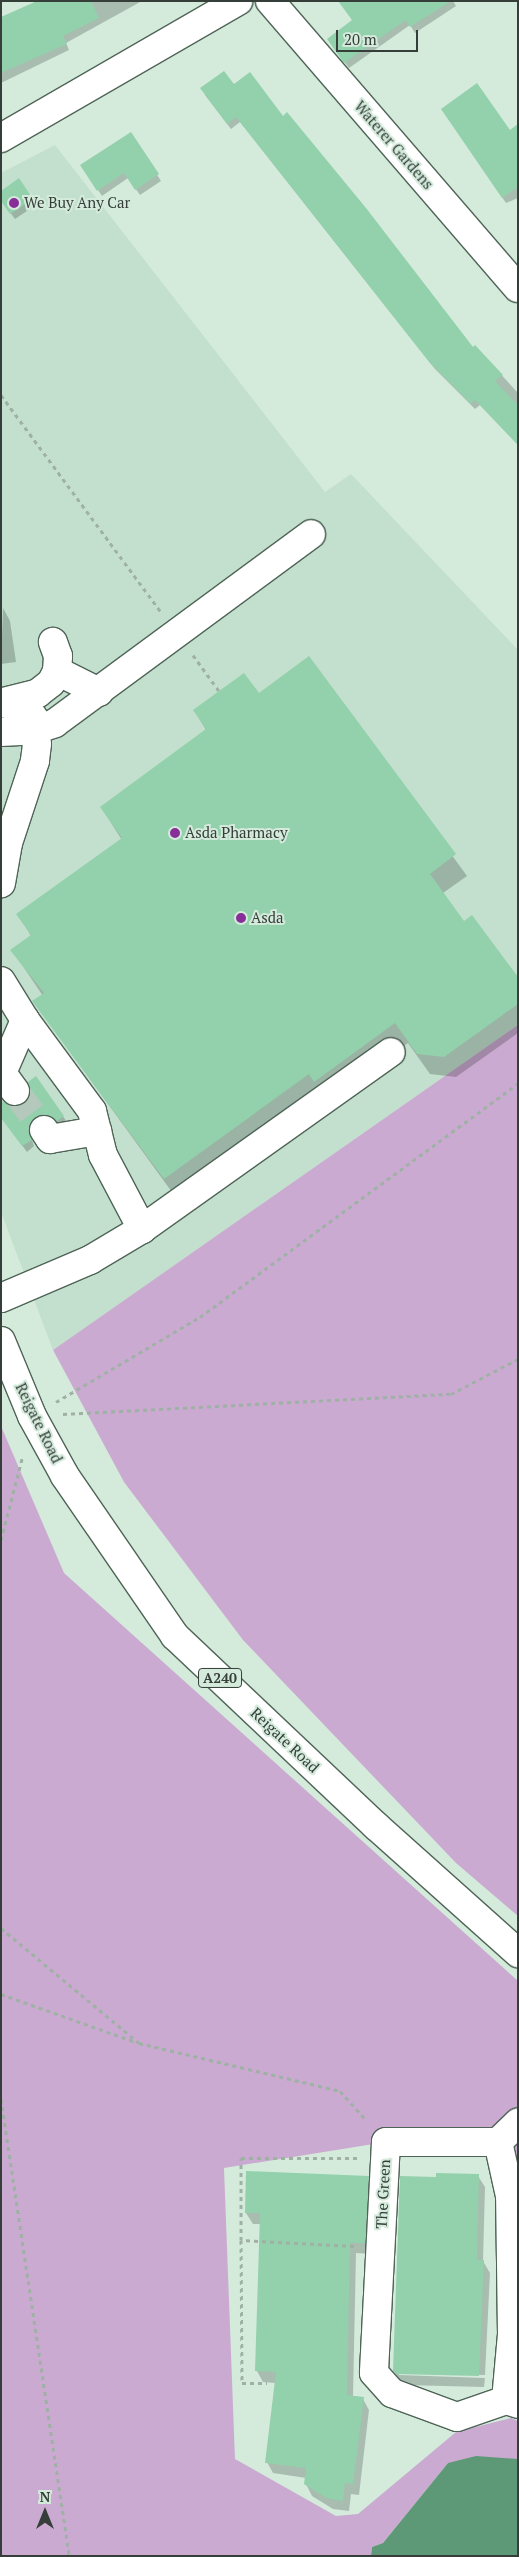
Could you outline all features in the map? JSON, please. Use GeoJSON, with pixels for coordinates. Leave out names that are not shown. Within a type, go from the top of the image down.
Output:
{"type":"FeatureCollection","features":[{"type":"Feature","properties":{"kind":"main road"},"geometry":{"type":"LineString","coordinates":[[1,138],[238,1]]}},
{"type":"Feature","properties":{"kind":"main road","name":"Waterer Gardens"},"geometry":{"type":"LineString","coordinates":[[270,1],[518,288]]}},
{"type":"Feature","properties":{"kind":"main road"},"geometry":{"type":"LineString","coordinates":[[1,732],[35,730],[55,723],[310,534]]}},
{"type":"Feature","properties":{"kind":"main road"},"geometry":{"type":"LineString","coordinates":[[1,702],[38,693],[51,683],[57,671],[58,656],[53,642]]}},
{"type":"Feature","properties":{"kind":"main road"},"geometry":{"type":"LineString","coordinates":[[57,671],[99,692]]}},
{"type":"Feature","properties":{"kind":"main road"},"geometry":{"type":"LineString","coordinates":[[1,702],[27,708],[35,730],[35,762],[8,844],[1,884]]}},
{"type":"Feature","properties":{"kind":"main road"},"geometry":{"type":"LineString","coordinates":[[1,981],[25,1020],[92,1111],[103,1155],[142,1229]]}},
{"type":"Feature","properties":{"kind":"main road"},"geometry":{"type":"LineString","coordinates":[[15,1091],[2,1074],[25,1020]]}},
{"type":"Feature","properties":{"kind":"main road"},"geometry":{"type":"LineString","coordinates":[[1,1298],[90,1260],[142,1229],[391,1052]]}},
{"type":"Feature","properties":{"kind":"main road"},"geometry":{"type":"LineString","coordinates":[[44,1130],[50,1139],[97,1131]]}},
{"type":"Feature","properties":{"kind":"main road","name":"Reigate Road"},"geometry":{"type":"LineString","coordinates":[[1,1341],[32,1416],[65,1476],[175,1636],[376,1826],[518,1953]]}},
{"type":"Feature","properties":{"kind":"main road"},"geometry":{"type":"LineString","coordinates":[[498,2142],[518,2123]]}},
{"type":"Feature","properties":{"kind":"main road","name":"The Green"},"geometry":{"type":"LineString","coordinates":[[498,2142],[510,2196],[515,2334],[512,2402],[457,2417],[392,2393],[374,2373],[386,2150],[498,2142]]}},
{"type":"Feature","properties":{"kind":"path"},"geometry":{"type":"LineString","coordinates":[[1,395],[219,691]]}},
{"type":"Feature","properties":{"kind":"path"},"geometry":{"type":"LineString","coordinates":[[1,1540],[32,1416],[200,1317],[518,1083]]}},
{"type":"Feature","properties":{"kind":"path"},"geometry":{"type":"LineString","coordinates":[[32,1416],[451,1394],[518,1359]]}},
{"type":"Feature","properties":{"kind":"path"},"geometry":{"type":"LineString","coordinates":[[1,1928],[139,2043]]}},
{"type":"Feature","properties":{"kind":"path"},"geometry":{"type":"LineString","coordinates":[[1,1994],[139,2043],[340,2091],[386,2150]]}},
{"type":"Feature","properties":{"kind":"path"},"geometry":{"type":"LineString","coordinates":[[1,2099],[69,2556]]}},
{"type":"Feature","properties":{"kind":"path"},"geometry":{"type":"LineString","coordinates":[[267,2383],[242,2383],[241,2158],[386,2150]]}},
{"type":"Feature","properties":{"kind":"path"},"geometry":{"type":"LineString","coordinates":[[241,2240],[381,2247]]}},
{"type":"Feature","properties":{"kind":"shaded area"},"geometry":{"type":"Polygon","coordinates":[[[55,145],[325,492],[351,474],[518,650],[518,1025],[53,1350],[1,1212],[1,173],[55,145]]]}},
{"type":"Feature","properties":{"kind":"shaded area"},"geometry":{"type":"Polygon","coordinates":[[[518,1025],[518,1916],[456,1863],[243,1640],[124,1482],[53,1350],[518,1025]]]}},
{"type":"Feature","properties":{"kind":"shaded area"},"geometry":{"type":"Polygon","coordinates":[[[1,1426],[64,1573],[518,1981],[518,2335],[498,2142],[386,2142],[224,2168],[235,2459],[336,2516],[358,2514],[456,2432],[511,2418],[518,2421],[518,2459],[448,2463],[383,2543],[372,2547],[371,2556],[1,2556],[1,1426]]]}},
{"type":"Feature","properties":{"kind":"shaded area"},"geometry":{"type":"Polygon","coordinates":[[[476,2456],[518,2459],[518,2556],[371,2556],[372,2547],[383,2543],[448,2463],[476,2456]]]}},
{"type":"Feature","properties":{"kind":"building"},"geometry":{"type":"Polygon","coordinates":[[[37,1],[91,1],[99,18],[63,36],[67,44],[1,73],[1,17],[37,1]]]}},
{"type":"Feature","properties":{"kind":"building"},"geometry":{"type":"Polygon","coordinates":[[[338,1],[451,1],[410,27],[406,20],[344,63],[327,39],[352,20],[338,1]]]}},
{"type":"Feature","properties":{"kind":"building"},"geometry":{"type":"Polygon","coordinates":[[[224,71],[234,84],[250,72],[283,116],[287,112],[366,208],[473,347],[475,345],[503,375],[495,381],[518,405],[518,445],[475,400],[471,404],[430,363],[236,117],[227,124],[200,88],[224,71]]]}},
{"type":"Feature","properties":{"kind":"building"},"geometry":{"type":"Polygon","coordinates":[[[477,83],[510,130],[518,124],[518,187],[502,198],[441,109],[477,83]]]}},
{"type":"Feature","properties":{"kind":"building"},"geometry":{"type":"Polygon","coordinates":[[[131,132],[159,174],[135,190],[124,173],[97,191],[80,165],[131,132]]]}},
{"type":"Feature","properties":{"kind":"building"},"geometry":{"type":"Polygon","coordinates":[[[19,178],[33,199],[10,214],[1,201],[1,191],[19,178]]]}},
{"type":"Feature","properties":{"kind":"building","name":"Asda"},"geometry":{"type":"Polygon","coordinates":[[[309,656],[456,854],[430,874],[464,921],[472,915],[518,977],[518,1004],[444,1057],[417,1054],[395,1023],[314,1082],[309,1074],[164,1179],[32,1001],[44,993],[10,950],[31,935],[16,914],[122,838],[100,807],[206,729],[193,710],[244,673],[259,693],[309,656]]]}},
{"type":"Feature","properties":{"kind":"building"},"geometry":{"type":"Polygon","coordinates":[[[36,1076],[64,1116],[57,1121],[43,1114],[35,1117],[28,1131],[32,1140],[22,1146],[1,1118],[1,1101],[16,1107],[24,1104],[29,1097],[28,1082],[36,1076]]]}},
{"type":"Feature","properties":{"kind":"building"},"geometry":{"type":"Polygon","coordinates":[[[246,2171],[369,2176],[365,2243],[350,2243],[347,2395],[364,2397],[353,2484],[345,2483],[343,2501],[326,2498],[304,2484],[306,2468],[265,2463],[276,2372],[255,2371],[260,2213],[245,2213],[246,2171]]]}},
{"type":"Feature","properties":{"kind":"building"},"geometry":{"type":"Polygon","coordinates":[[[436,2173],[479,2174],[477,2260],[484,2260],[479,2376],[396,2374],[393,2371],[400,2176],[436,2177],[436,2173]]]}},
{"type":"Feature","properties":{"kind":"tunnel"},"geometry":{"type":"LineString","coordinates":[[15,1091],[44,1130]]}},
{"type":"Feature","properties":{"kind":"place","name":"We Buy Any Car"},"geometry":{"type":"Point","coordinates":[14,203]}},
{"type":"Feature","properties":{"kind":"place","name":"Asda Pharmacy"},"geometry":{"type":"Point","coordinates":[175,833]}},
{"type":"Feature","properties":{"kind":"place","name":"Asda"},"geometry":{"type":"Point","coordinates":[241,918]}}]}
